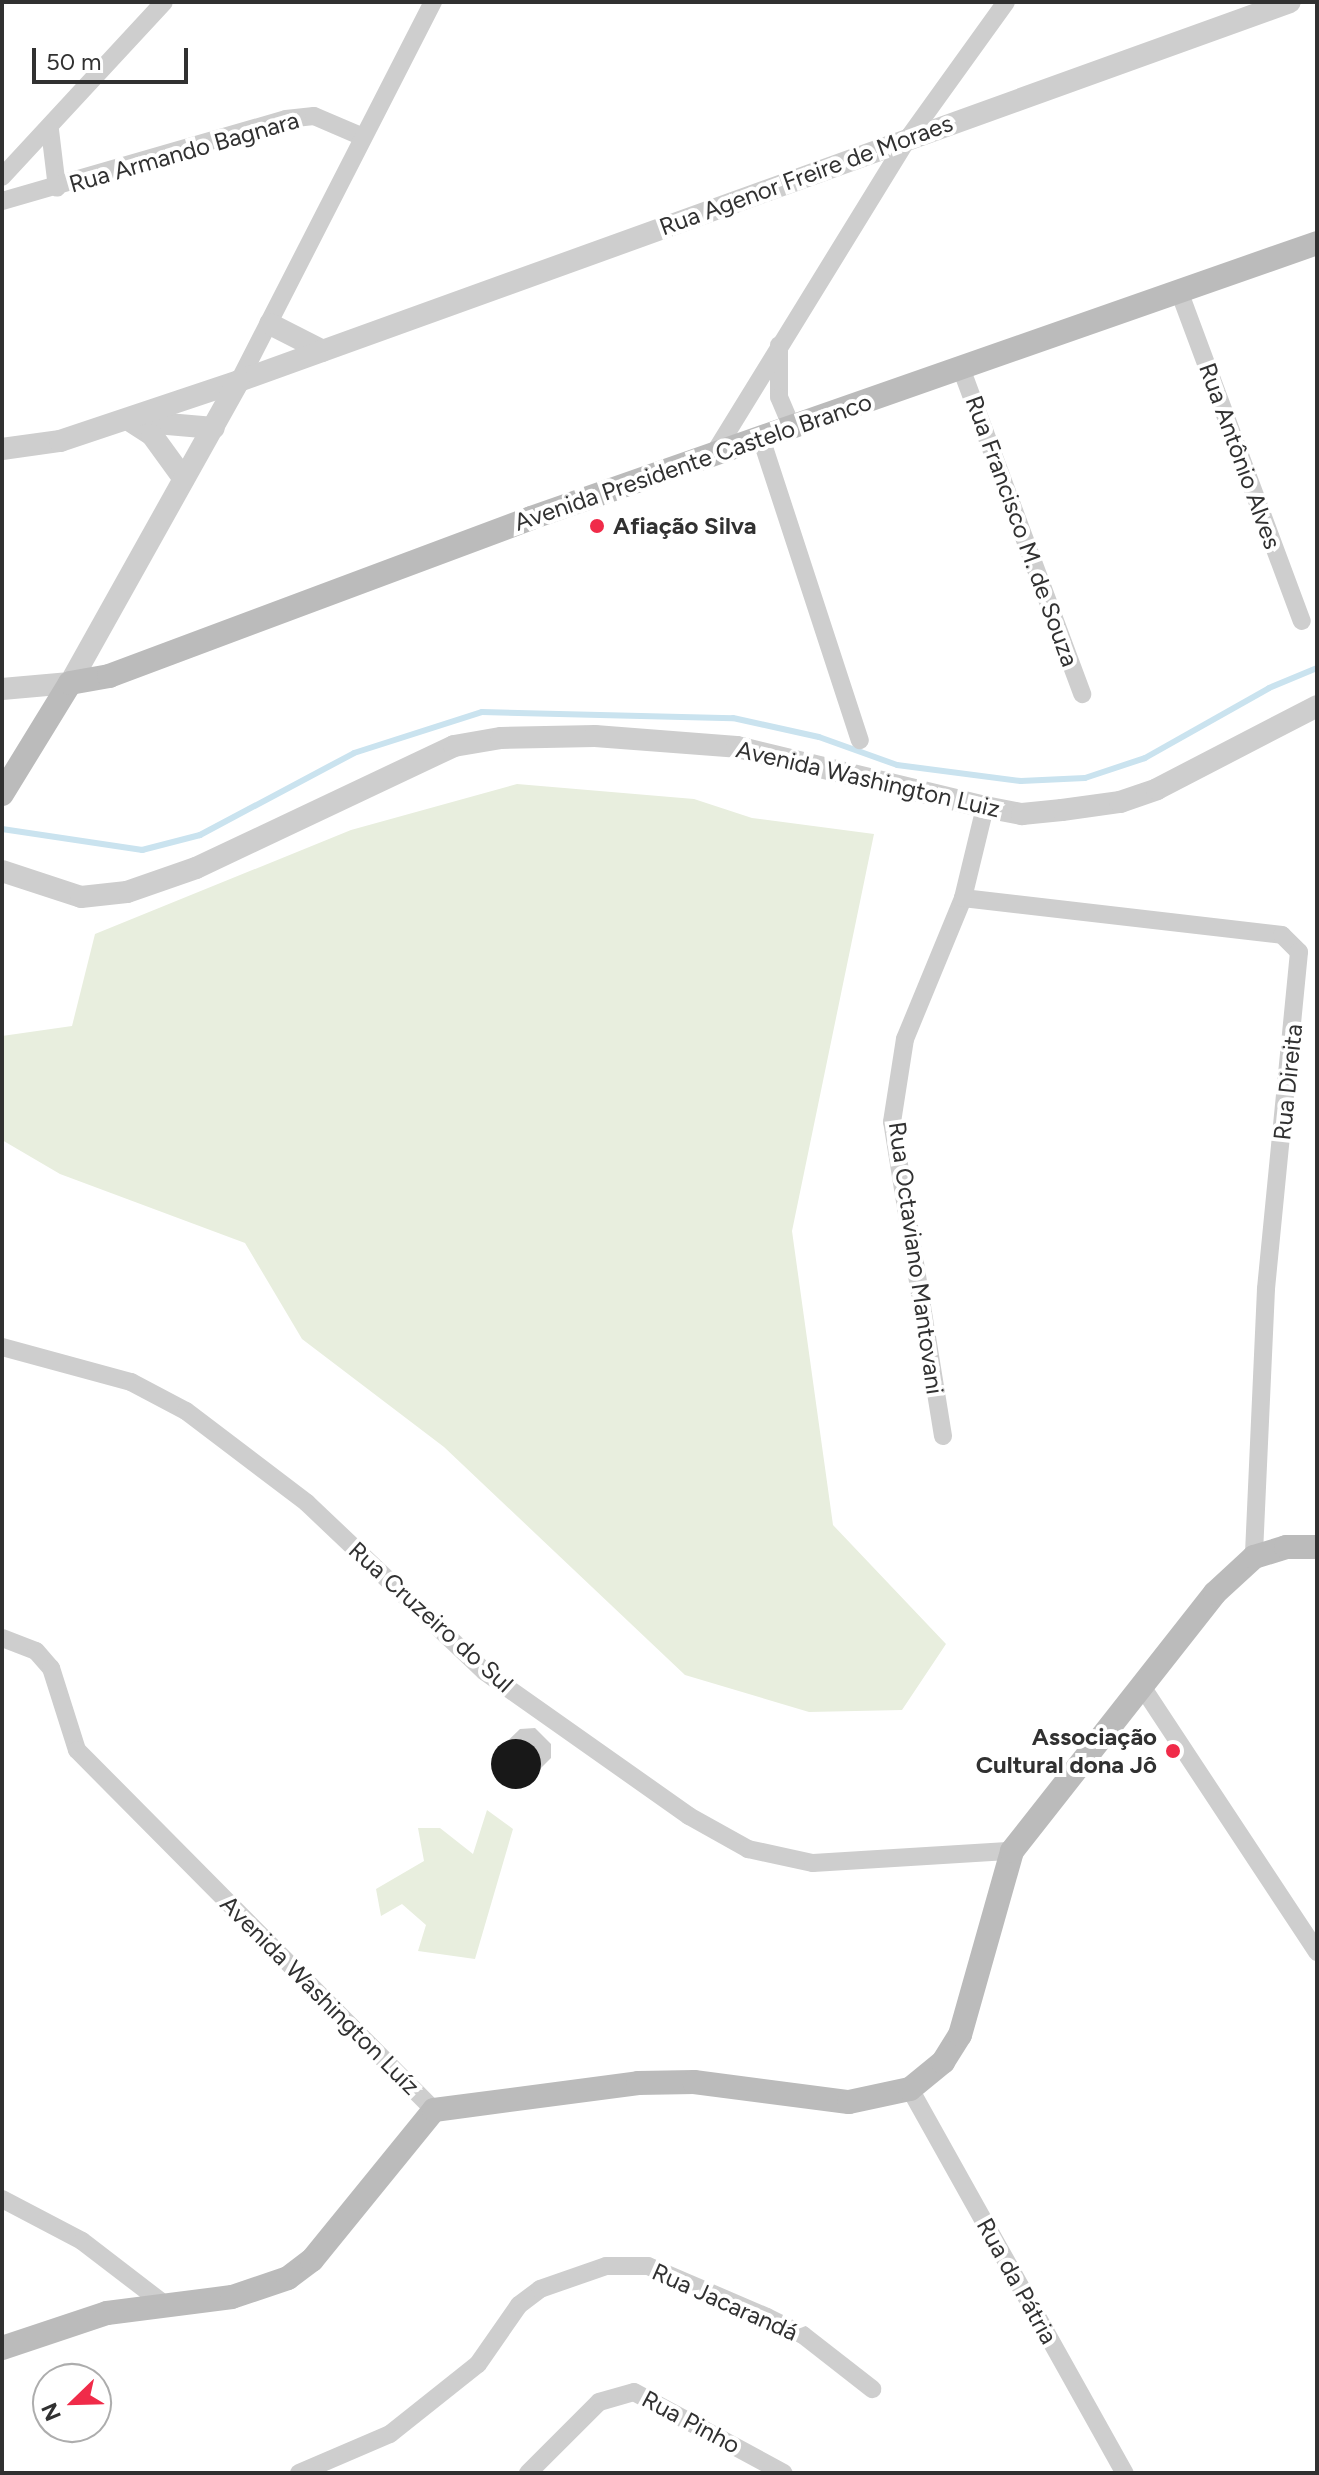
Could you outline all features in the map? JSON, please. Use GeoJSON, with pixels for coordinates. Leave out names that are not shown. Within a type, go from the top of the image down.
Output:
{"type":"FeatureCollection","features":[{"type":"Feature","properties":{"kind":"main road","name":"Avenida Presidente Castelo Branco"},"geometry":{"type":"LineString","coordinates":[[70,683],[121,672],[715,452],[792,428],[1317,243]]}},
{"type":"Feature","properties":{"kind":"main road"},"geometry":{"type":"LineString","coordinates":[[2,794],[70,683]]}},
{"type":"Feature","properties":{"kind":"main road","name":"Avenida Washington Luíz"},"geometry":{"type":"LineString","coordinates":[[434,2110],[638,2083],[694,2082],[849,2102],[910,2089],[943,2062],[960,2035],[1012,1851],[1215,1593],[1254,1557],[1286,1547],[1317,1547]]}},
{"type":"Feature","properties":{"kind":"main road"},"geometry":{"type":"LineString","coordinates":[[2,2348],[107,2313],[232,2297],[288,2278],[312,2260],[434,2110]]}},
{"type":"Feature","properties":{"kind":"street"},"geometry":{"type":"LineString","coordinates":[[2,177],[50,130],[164,2]]}},
{"type":"Feature","properties":{"kind":"street"},"geometry":{"type":"LineString","coordinates":[[70,683],[270,324],[433,2]]}},
{"type":"Feature","properties":{"kind":"street"},"geometry":{"type":"LineString","coordinates":[[715,452],[779,342],[909,137],[1006,2]]}},
{"type":"Feature","properties":{"kind":"street","name":"Rua Agenor Freire de Moraes"},"geometry":{"type":"LineString","coordinates":[[2,449],[60,441],[125,421],[1290,2]]}},
{"type":"Feature","properties":{"kind":"street","name":"Rua Armando Bagnara"},"geometry":{"type":"LineString","coordinates":[[2,201],[57,188],[286,119],[314,116],[363,137]]}},
{"type":"Feature","properties":{"kind":"street"},"geometry":{"type":"LineString","coordinates":[[50,130],[50,160],[57,188]]}},
{"type":"Feature","properties":{"kind":"street","name":"Rua Antônio Alves"},"geometry":{"type":"LineString","coordinates":[[1179,291],[1302,621]]}},
{"type":"Feature","properties":{"kind":"street"},"geometry":{"type":"LineString","coordinates":[[270,324],[323,351]]}},
{"type":"Feature","properties":{"kind":"street"},"geometry":{"type":"LineString","coordinates":[[779,342],[779,397],[792,428]]}},
{"type":"Feature","properties":{"kind":"street","name":"Rua Francisco M. de Souza"},"geometry":{"type":"LineString","coordinates":[[961,368],[1082,694]]}},
{"type":"Feature","properties":{"kind":"street"},"geometry":{"type":"LineString","coordinates":[[125,421],[214,428]]}},
{"type":"Feature","properties":{"kind":"street"},"geometry":{"type":"LineString","coordinates":[[125,421],[152,435],[184,479]]}},
{"type":"Feature","properties":{"kind":"street"},"geometry":{"type":"LineString","coordinates":[[761,438],[860,740]]}},
{"type":"Feature","properties":{"kind":"street","name":"Avenida Presidente Castelo Branco"},"geometry":{"type":"LineString","coordinates":[[2,689],[70,683]]}},
{"type":"Feature","properties":{"kind":"street","name":"Avenida Washington Luiz"},"geometry":{"type":"LineString","coordinates":[[2,871],[81,897],[127,892],[196,868],[454,746],[501,738],[595,736],[737,747],[1022,814],[1120,802],[1157,789],[1317,706]]}},
{"type":"Feature","properties":{"kind":"street","name":"Rua Octaviano Mantovani"},"geometry":{"type":"LineString","coordinates":[[943,1436],[892,1122],[905,1039],[963,898],[985,807]]}},
{"type":"Feature","properties":{"kind":"street","name":"Rua Direita"},"geometry":{"type":"LineString","coordinates":[[963,898],[1282,935],[1299,952],[1266,1289],[1254,1557]]}},
{"type":"Feature","properties":{"kind":"street","name":"Rua Cruzeiro do Sul"},"geometry":{"type":"LineString","coordinates":[[2,1347],[131,1382],[186,1411],[307,1503],[485,1672],[689,1816],[748,1849],[813,1863],[1012,1851]]}},
{"type":"Feature","properties":{"kind":"street","name":"Avenida Washington Luíz"},"geometry":{"type":"LineString","coordinates":[[2,1638],[36,1651],[51,1668],[77,1750],[434,2110]]}},
{"type":"Feature","properties":{"kind":"street"},"geometry":{"type":"LineString","coordinates":[[1141,1685],[1317,1952]]}},
{"type":"Feature","properties":{"kind":"street","name":"Rua da Pátria"},"geometry":{"type":"LineString","coordinates":[[910,2089],[1125,2473]]}},
{"type":"Feature","properties":{"kind":"street"},"geometry":{"type":"LineString","coordinates":[[2,2199],[82,2241],[164,2304]]}},
{"type":"Feature","properties":{"kind":"street","name":"Rua Jacarandá"},"geometry":{"type":"LineString","coordinates":[[299,2473],[390,2434],[478,2364],[529,2297],[569,2276],[606,2266],[648,2266],[767,2317],[803,2335],[872,2389]]}},
{"type":"Feature","properties":{"kind":"street","name":"Rua Pinho"},"geometry":{"type":"LineString","coordinates":[[528,2473],[599,2402],[634,2392],[784,2473]]}},
{"type":"Feature","properties":{"kind":"green space"},"geometry":{"type":"Polygon","coordinates":[[[517,784],[694,799],[752,818],[874,834],[792,1231],[833,1525],[946,1644],[902,1710],[809,1712],[685,1675],[444,1447],[302,1339],[245,1243],[60,1174],[2,1140],[2,1036],[72,1026],[95,934],[351,830],[517,784]]]}},
{"type":"Feature","properties":{"kind":"green space"},"geometry":{"type":"Polygon","coordinates":[[[487,1810],[513,1829],[475,1959],[418,1951],[426,1925],[402,1904],[381,1916],[376,1889],[424,1861],[418,1828],[440,1828],[473,1854],[487,1810]]]}},
{"type":"Feature","properties":{"kind":"building"},"geometry":{"type":"Polygon","coordinates":[[[516,1739],[534,1746],[541,1764],[534,1782],[516,1789],[498,1782],[491,1764],[498,1746],[516,1739]]]}},
{"type":"Feature","properties":{"kind":"waterway"},"geometry":{"type":"LineString","coordinates":[[2,829],[142,850],[200,835],[354,753],[482,712],[733,718],[819,737],[897,765],[1021,781],[1085,778],[1145,758],[1269,688],[1317,668]]}},
{"type":"Feature","properties":{"kind":"place","name":"Afiação Silva"},"geometry":{"type":"Point","coordinates":[597,526]}},
{"type":"Feature","properties":{"kind":"place","name":"Associação Cultural dona Jô"},"geometry":{"type":"Point","coordinates":[1173,1751]}}]}
